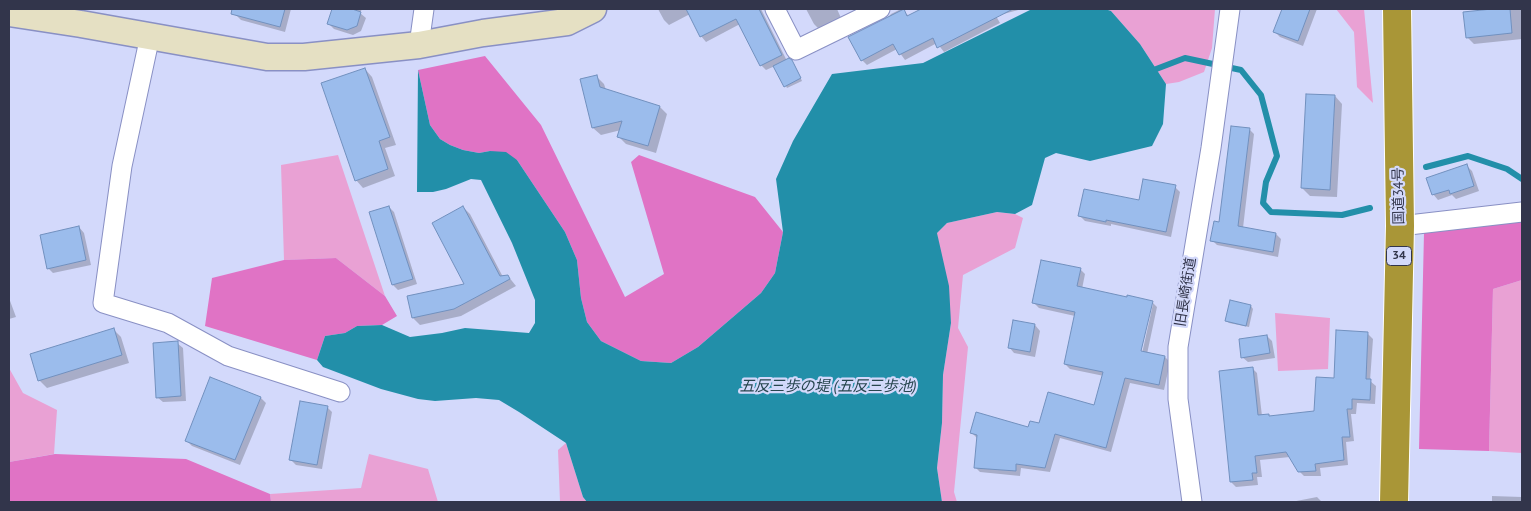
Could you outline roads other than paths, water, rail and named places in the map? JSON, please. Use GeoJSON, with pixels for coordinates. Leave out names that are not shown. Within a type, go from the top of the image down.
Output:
{"type":"FeatureCollection","features":[{"type":"Feature","properties":{"kind":"highway","name":"国道34号"},"geometry":{"type":"LineString","coordinates":[[1394,502],[1400,226],[1396,9]]}},
{"type":"Feature","properties":{"kind":"street"},"geometry":{"type":"LineString","coordinates":[[419,44],[424,9]]}},
{"type":"Feature","properties":{"kind":"street"},"geometry":{"type":"LineString","coordinates":[[9,13],[267,57],[304,57],[419,44],[568,22],[593,9]]}},
{"type":"Feature","properties":{"kind":"street"},"geometry":{"type":"LineString","coordinates":[[775,9],[796,50],[880,9]]}},
{"type":"Feature","properties":{"kind":"street","name":"旧長崎街道"},"geometry":{"type":"LineString","coordinates":[[1192,502],[1178,399],[1178,347],[1211,148],[1230,9]]}},
{"type":"Feature","properties":{"kind":"street"},"geometry":{"type":"LineString","coordinates":[[150,36],[122,166],[103,303],[168,323],[228,356],[340,392]]}},
{"type":"Feature","properties":{"kind":"street"},"geometry":{"type":"LineString","coordinates":[[1400,226],[1522,212]]}},
{"type":"Feature","properties":{"kind":"water","name":"五反三歩の堤 (五反三歩池)"},"geometry":{"type":"Polygon","coordinates":[[[1032,9],[1105,9],[1111,11],[1140,44],[1166,84],[1163,124],[1152,146],[1090,161],[1056,153],[1045,158],[1032,205],[1015,214],[997,212],[947,223],[937,233],[949,286],[951,323],[943,375],[942,423],[937,468],[942,502],[587,502],[583,497],[566,443],[499,400],[476,398],[435,401],[418,399],[381,389],[323,367],[317,360],[325,336],[345,333],[357,326],[382,325],[410,337],[465,328],[529,333],[535,323],[535,300],[512,243],[481,180],[471,179],[433,192],[417,192],[418,70],[430,125],[440,139],[463,150],[479,153],[490,151],[506,152],[517,160],[565,232],[577,260],[581,298],[587,322],[601,341],[641,361],[671,363],[698,347],[761,293],[775,273],[783,232],[776,179],[793,141],[832,74],[923,63],[1032,9]]]}},
{"type":"Feature","properties":{"kind":"waterway"},"geometry":{"type":"LineString","coordinates":[[1151,71],[1185,58],[1241,70],[1261,95],[1277,156],[1266,182],[1263,203],[1271,212],[1342,215],[1370,208]]}},
{"type":"Feature","properties":{"kind":"waterway"},"geometry":{"type":"LineString","coordinates":[[1426,167],[1468,156],[1507,169],[1522,179]]}}]}
